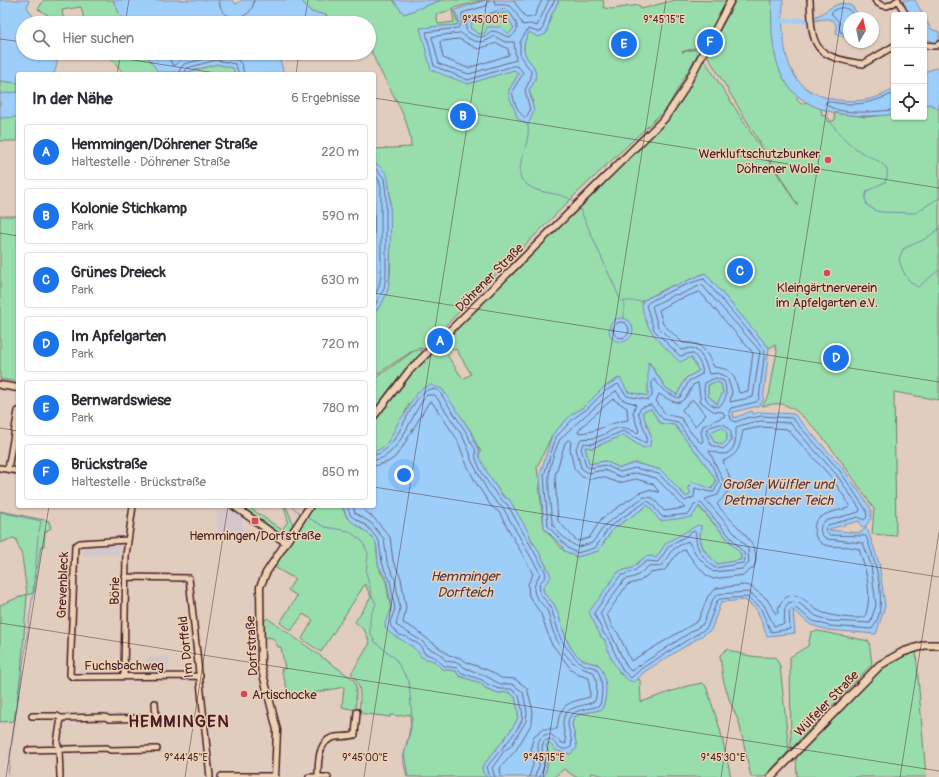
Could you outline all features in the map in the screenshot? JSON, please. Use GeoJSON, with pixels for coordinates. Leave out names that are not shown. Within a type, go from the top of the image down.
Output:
{"type":"FeatureCollection","features":[{"type":"Feature","properties":{"kind":"main road","name":"Wülfeler Straße"},"geometry":{"type":"LineString","coordinates":[[771,777],[874,671],[887,660],[903,652],[925,645],[939,644]]}},
{"type":"Feature","properties":{"kind":"main road"},"geometry":{"type":"LineString","coordinates":[[222,777],[271,777]]}},
{"type":"Feature","properties":{"kind":"street","name":"Döhrener Straße"},"geometry":{"type":"LineString","coordinates":[[376,413],[401,380],[437,343],[670,112],[693,73],[731,0]]}},
{"type":"Feature","properties":{"kind":"street"},"geometry":{"type":"LineString","coordinates":[[810,0],[810,20],[813,40],[825,54],[862,64],[891,48]]}},
{"type":"Feature","properties":{"kind":"street"},"geometry":{"type":"LineString","coordinates":[[875,0],[882,6],[887,6],[896,1],[904,12]]}},
{"type":"Feature","properties":{"kind":"street"},"geometry":{"type":"LineString","coordinates":[[927,44],[937,45]]}},
{"type":"Feature","properties":{"kind":"street"},"geometry":{"type":"LineString","coordinates":[[0,385],[16,388]]}},
{"type":"Feature","properties":{"kind":"street"},"geometry":{"type":"LineString","coordinates":[[8,469],[16,423]]}},
{"type":"Feature","properties":{"kind":"street"},"geometry":{"type":"LineString","coordinates":[[0,468],[16,471]]}},
{"type":"Feature","properties":{"kind":"street","name":"Börie"},"geometry":{"type":"LineString","coordinates":[[124,676],[125,577],[127,540],[133,508]]}},
{"type":"Feature","properties":{"kind":"street"},"geometry":{"type":"LineString","coordinates":[[237,508],[285,542],[309,508]]}},
{"type":"Feature","properties":{"kind":"street","name":"Grevenbleck"},"geometry":{"type":"LineString","coordinates":[[73,677],[69,672],[75,546],[85,542],[127,540]]}},
{"type":"Feature","properties":{"kind":"street","name":"Dorfstraße"},"geometry":{"type":"LineString","coordinates":[[275,777],[277,730],[261,666],[260,592],[264,576],[285,542]]}},
{"type":"Feature","properties":{"kind":"street","name":"Im Dorffeld"},"geometry":{"type":"LineString","coordinates":[[125,577],[189,578],[210,777]]}},
{"type":"Feature","properties":{"kind":"street","name":"Fuchsbachweg"},"geometry":{"type":"LineString","coordinates":[[73,677],[200,676]]}},
{"type":"Feature","properties":{"kind":"street"},"geometry":{"type":"LineString","coordinates":[[32,716],[58,716],[61,718],[105,717],[109,719],[156,718],[155,703]]}},
{"type":"Feature","properties":{"kind":"street"},"geometry":{"type":"LineString","coordinates":[[318,776],[318,762],[325,742],[329,738],[355,735],[357,712]]}},
{"type":"Feature","properties":{"kind":"street"},"geometry":{"type":"LineString","coordinates":[[60,777],[58,743],[61,718]]}},
{"type":"Feature","properties":{"kind":"street"},"geometry":{"type":"LineString","coordinates":[[28,750],[59,748],[107,748],[110,750],[157,749]]}},
{"type":"Feature","properties":{"kind":"street"},"geometry":{"type":"LineString","coordinates":[[309,777],[328,777]]}},
{"type":"Feature","properties":{"kind":"shaded area"},"geometry":{"type":"Polygon","coordinates":[[[232,510],[242,517],[243,532],[218,534],[216,511],[232,510]]]}},
{"type":"Feature","properties":{"kind":"shaded area"},"geometry":{"type":"Polygon","coordinates":[[[119,544],[119,554],[83,556],[82,545],[119,544]]]}},
{"type":"Feature","properties":{"kind":"shaded area"},"geometry":{"type":"Polygon","coordinates":[[[169,657],[169,672],[146,673],[145,658],[169,657]]]}},
{"type":"Feature","properties":{"kind":"green space"},"geometry":{"type":"Polygon","coordinates":[[[44,0],[113,0],[121,16],[83,16],[81,7],[62,10],[63,16],[48,16],[38,9],[44,0]]]}},
{"type":"Feature","properties":{"kind":"green space"},"geometry":{"type":"Polygon","coordinates":[[[301,0],[393,0],[404,14],[441,0],[485,0],[453,8],[457,21],[459,21],[457,25],[420,28],[468,84],[514,69],[519,73],[509,90],[533,102],[529,90],[535,80],[536,73],[525,55],[525,42],[529,32],[546,34],[551,16],[559,0],[603,0],[604,8],[612,9],[639,5],[641,9],[675,0],[726,1],[706,41],[701,46],[682,52],[701,48],[667,108],[576,194],[437,334],[426,349],[417,348],[376,375],[376,311],[381,305],[385,296],[390,276],[390,191],[388,181],[381,169],[376,164],[376,149],[411,147],[410,134],[400,108],[375,60],[376,16],[326,15],[311,12],[301,0]],[[452,10],[436,14],[438,24],[454,22],[452,10]]]}},
{"type":"Feature","properties":{"kind":"green space"},"geometry":{"type":"Polygon","coordinates":[[[736,0],[772,0],[773,39],[778,64],[783,76],[790,87],[799,96],[796,99],[801,104],[806,102],[821,108],[822,116],[825,115],[829,122],[835,120],[834,113],[867,117],[891,114],[891,120],[927,120],[927,104],[930,104],[939,109],[939,400],[894,392],[896,536],[872,534],[874,509],[845,466],[805,418],[792,408],[781,404],[762,406],[769,395],[777,351],[775,345],[769,348],[705,273],[678,285],[671,286],[642,301],[691,357],[699,371],[686,378],[677,395],[666,388],[649,362],[648,396],[628,392],[619,378],[603,388],[585,406],[571,415],[552,435],[537,467],[544,528],[563,550],[577,557],[598,551],[613,529],[648,505],[698,506],[741,554],[741,560],[717,564],[701,543],[701,526],[666,543],[656,559],[645,557],[632,568],[618,572],[601,637],[605,640],[620,674],[635,682],[637,679],[640,680],[641,702],[687,686],[702,683],[706,686],[720,729],[731,777],[609,777],[592,773],[588,777],[575,777],[564,769],[554,777],[543,777],[547,767],[547,744],[549,743],[555,749],[570,754],[577,748],[572,724],[574,717],[602,709],[606,692],[603,675],[598,664],[587,662],[578,657],[569,644],[555,606],[545,595],[543,589],[543,586],[549,580],[548,569],[509,500],[487,473],[480,460],[479,454],[481,451],[474,440],[472,433],[442,389],[409,404],[389,441],[381,449],[376,451],[376,417],[405,378],[444,340],[451,352],[447,355],[463,379],[471,374],[456,349],[453,350],[447,338],[606,182],[658,128],[681,101],[701,58],[705,61],[798,206],[707,55],[736,0]]]}},
{"type":"Feature","properties":{"kind":"green space"},"geometry":{"type":"Polygon","coordinates":[[[505,12],[514,28],[509,34],[479,34],[470,28],[471,19],[483,23],[492,16],[505,12]]]}},
{"type":"Feature","properties":{"kind":"green space"},"geometry":{"type":"Polygon","coordinates":[[[113,60],[150,60],[188,72],[122,72],[113,60]]]}},
{"type":"Feature","properties":{"kind":"green space"},"geometry":{"type":"Polygon","coordinates":[[[217,64],[233,68],[234,72],[188,72],[217,64]]]}},
{"type":"Feature","properties":{"kind":"green space"},"geometry":{"type":"Polygon","coordinates":[[[0,81],[16,83],[16,141],[0,141],[0,81]]]}},
{"type":"Feature","properties":{"kind":"green space"},"geometry":{"type":"Polygon","coordinates":[[[0,216],[16,216],[16,382],[0,379],[0,216]]]}},
{"type":"Feature","properties":{"kind":"green space"},"geometry":{"type":"Polygon","coordinates":[[[414,351],[425,351],[396,380],[376,407],[376,378],[414,351]]]}},
{"type":"Feature","properties":{"kind":"green space"},"geometry":{"type":"Polygon","coordinates":[[[715,382],[721,383],[723,392],[718,404],[708,396],[708,385],[715,382]]]}},
{"type":"Feature","properties":{"kind":"green space"},"geometry":{"type":"Polygon","coordinates":[[[651,409],[660,423],[675,425],[702,459],[716,481],[711,489],[686,497],[661,470],[635,463],[620,468],[605,461],[589,464],[585,447],[592,448],[623,435],[643,447],[651,436],[642,412],[651,409]]]}},
{"type":"Feature","properties":{"kind":"green space"},"geometry":{"type":"Polygon","coordinates":[[[722,427],[727,432],[727,440],[723,445],[714,442],[709,431],[722,427]]]}},
{"type":"Feature","properties":{"kind":"green space"},"geometry":{"type":"Polygon","coordinates":[[[242,508],[250,508],[282,530],[288,521],[285,508],[287,508],[293,524],[287,533],[280,535],[242,508]]]}},
{"type":"Feature","properties":{"kind":"green space"},"geometry":{"type":"Polygon","coordinates":[[[312,508],[343,508],[347,518],[364,529],[376,542],[378,563],[381,573],[386,581],[391,610],[385,626],[398,638],[405,640],[410,645],[418,649],[425,657],[434,661],[442,669],[456,671],[459,676],[481,683],[485,688],[499,693],[509,692],[515,697],[518,716],[513,727],[482,767],[483,773],[487,777],[408,777],[404,754],[411,728],[410,714],[400,716],[390,715],[390,717],[359,713],[359,687],[355,678],[351,674],[370,643],[365,631],[355,622],[371,597],[365,584],[321,652],[302,639],[313,620],[303,614],[291,631],[280,623],[297,596],[288,590],[295,579],[274,567],[312,508]]]}},
{"type":"Feature","properties":{"kind":"green space"},"geometry":{"type":"Polygon","coordinates":[[[0,511],[49,521],[51,528],[45,532],[44,546],[41,546],[34,593],[27,595],[21,674],[14,721],[0,722],[0,605],[27,594],[22,556],[16,539],[13,538],[0,543],[0,511]]]}},
{"type":"Feature","properties":{"kind":"green space"},"geometry":{"type":"Polygon","coordinates":[[[267,618],[353,679],[356,685],[356,710],[342,707],[344,687],[298,696],[288,691],[281,669],[285,669],[281,647],[278,647],[273,638],[264,637],[264,622],[267,618]]]}},
{"type":"Feature","properties":{"kind":"green space"},"geometry":{"type":"Polygon","coordinates":[[[818,631],[869,641],[872,664],[791,749],[790,657],[808,646],[811,632],[818,631]]]}},
{"type":"Feature","properties":{"kind":"green space"},"geometry":{"type":"Polygon","coordinates":[[[727,649],[751,656],[775,657],[780,666],[789,751],[764,777],[751,777],[739,722],[730,702],[723,679],[720,655],[727,649]]]}},
{"type":"Feature","properties":{"kind":"green space"},"geometry":{"type":"Polygon","coordinates":[[[916,652],[926,777],[797,777],[796,756],[878,671],[900,657],[916,652]]]}},
{"type":"Feature","properties":{"kind":"water"},"geometry":{"type":"Polygon","coordinates":[[[0,0],[29,0],[27,7],[33,16],[16,16],[16,60],[56,60],[57,64],[55,72],[16,72],[16,83],[0,81],[0,0]]]}},
{"type":"Feature","properties":{"kind":"water"},"geometry":{"type":"Polygon","coordinates":[[[113,0],[232,0],[236,4],[242,0],[301,0],[311,12],[327,15],[327,16],[121,16],[113,0]]]}},
{"type":"Feature","properties":{"kind":"water"},"geometry":{"type":"Polygon","coordinates":[[[393,0],[441,0],[404,14],[393,0]]]}},
{"type":"Feature","properties":{"kind":"water"},"geometry":{"type":"Polygon","coordinates":[[[486,0],[559,0],[551,16],[546,34],[538,37],[529,32],[525,41],[525,54],[536,73],[535,80],[529,90],[534,111],[528,125],[518,119],[509,96],[509,90],[519,73],[514,70],[468,84],[431,70],[420,28],[457,25],[459,21],[455,10],[486,0]],[[505,12],[492,16],[483,23],[471,20],[472,25],[470,28],[479,34],[485,33],[487,27],[501,27],[509,34],[514,28],[505,12]]]}},
{"type":"Feature","properties":{"kind":"water"},"geometry":{"type":"Polygon","coordinates":[[[772,0],[783,0],[783,28],[787,58],[794,75],[809,90],[830,98],[853,101],[874,98],[891,90],[891,114],[865,116],[834,112],[819,108],[806,102],[794,93],[780,72],[774,52],[772,0]]]}},
{"type":"Feature","properties":{"kind":"water"},"geometry":{"type":"Polygon","coordinates":[[[900,0],[915,0],[921,12],[908,12],[900,0]]]}},
{"type":"Feature","properties":{"kind":"water"},"geometry":{"type":"Polygon","coordinates":[[[843,3],[852,6],[856,12],[843,12],[843,36],[837,35],[835,23],[832,20],[826,19],[812,21],[812,18],[843,3]]]}},
{"type":"Feature","properties":{"kind":"water"},"geometry":{"type":"Polygon","coordinates":[[[927,22],[931,29],[939,32],[939,45],[927,39],[927,22]]]}},
{"type":"Feature","properties":{"kind":"water"},"geometry":{"type":"Polygon","coordinates":[[[150,60],[280,60],[283,72],[234,72],[233,68],[217,64],[188,72],[158,72],[150,60]]]}},
{"type":"Feature","properties":{"kind":"water"},"geometry":{"type":"Polygon","coordinates":[[[939,67],[939,109],[930,104],[927,104],[927,71],[939,67]]]}},
{"type":"Feature","properties":{"kind":"water"},"geometry":{"type":"Polygon","coordinates":[[[16,92],[16,117],[0,118],[0,94],[16,92]]]}},
{"type":"Feature","properties":{"kind":"water"},"geometry":{"type":"Polygon","coordinates":[[[376,164],[387,175],[390,195],[389,281],[386,295],[376,310],[376,164]]]}},
{"type":"Feature","properties":{"kind":"water","name":"Großer Wülfler und Detmarscher Teich"},"geometry":{"type":"Polygon","coordinates":[[[705,273],[769,348],[763,401],[758,406],[733,412],[734,418],[752,411],[753,414],[760,412],[794,414],[843,468],[871,509],[871,518],[866,526],[862,527],[859,521],[829,530],[860,533],[866,528],[868,531],[879,563],[885,606],[876,634],[828,630],[811,625],[793,610],[795,633],[767,636],[757,610],[745,600],[721,602],[711,630],[644,672],[635,682],[630,681],[620,672],[612,659],[605,640],[601,637],[589,612],[618,572],[632,568],[645,557],[651,556],[656,558],[666,543],[698,525],[701,526],[701,544],[708,555],[717,564],[741,560],[741,554],[699,506],[692,517],[660,521],[648,505],[613,529],[598,551],[577,557],[563,550],[563,547],[544,528],[540,475],[552,435],[571,415],[585,406],[603,388],[620,378],[628,392],[648,396],[648,362],[666,388],[677,395],[686,378],[699,371],[691,357],[680,362],[654,335],[645,320],[642,301],[672,286],[678,285],[705,273]],[[715,382],[708,385],[708,396],[717,404],[723,392],[721,383],[715,382]],[[651,409],[642,412],[651,436],[650,446],[643,448],[623,435],[592,448],[585,447],[589,464],[605,461],[620,468],[635,463],[661,470],[686,497],[691,494],[688,487],[693,482],[712,489],[716,481],[712,473],[675,425],[660,423],[651,409]],[[722,427],[710,432],[714,442],[722,445],[727,440],[727,433],[722,427]]]}},
{"type":"Feature","properties":{"kind":"water"},"geometry":{"type":"Polygon","coordinates":[[[621,318],[629,322],[633,330],[629,338],[621,342],[613,338],[609,330],[613,322],[621,318]]]}},
{"type":"Feature","properties":{"kind":"water","name":"Hemminger Dorfteich"},"geometry":{"type":"Polygon","coordinates":[[[431,385],[442,389],[474,437],[474,441],[479,450],[479,456],[489,476],[503,497],[509,499],[529,533],[532,543],[536,546],[551,576],[543,586],[543,589],[545,595],[555,606],[568,644],[578,656],[585,661],[600,666],[604,676],[606,693],[602,709],[574,717],[572,724],[577,748],[570,754],[557,751],[549,743],[547,744],[547,767],[543,777],[487,777],[483,773],[482,767],[508,734],[516,721],[518,711],[515,697],[509,692],[499,693],[485,688],[481,683],[459,676],[456,671],[442,669],[434,661],[421,657],[413,647],[387,630],[385,624],[391,611],[391,602],[387,582],[379,565],[376,543],[372,537],[346,516],[343,508],[376,508],[376,451],[384,447],[413,399],[418,392],[431,385]]]}},
{"type":"Feature","properties":{"kind":"waterway"},"geometry":{"type":"LineString","coordinates":[[778,21],[812,20]]}},
{"type":"Feature","properties":{"kind":"waterway"},"geometry":{"type":"LineString","coordinates":[[825,109],[832,124],[842,137],[861,152],[880,162],[887,170],[885,182],[867,191],[865,198],[867,205],[876,211],[915,213],[939,198]]}},
{"type":"Feature","properties":{"kind":"waterway"},"geometry":{"type":"LineString","coordinates":[[528,125],[527,139],[520,166],[521,179],[535,189],[569,198],[576,203]]}},
{"type":"Feature","properties":{"kind":"waterway"},"geometry":{"type":"LineString","coordinates":[[579,207],[621,301],[642,301]]}},
{"type":"Feature","properties":{"kind":"waterway"},"geometry":{"type":"LineString","coordinates":[[939,229],[925,239],[903,249],[899,259],[901,267],[906,275],[911,282],[918,287],[939,270]]}},
{"type":"Feature","properties":{"kind":"waterway"},"geometry":{"type":"LineString","coordinates":[[624,302],[624,319]]}},
{"type":"Feature","properties":{"kind":"waterway"},"geometry":{"type":"LineString","coordinates":[[294,508],[301,514]]}},
{"type":"Feature","properties":{"kind":"waterway"},"geometry":{"type":"LineString","coordinates":[[0,512],[41,521],[39,532]]}},
{"type":"Feature","properties":{"kind":"waterway"},"geometry":{"type":"LineString","coordinates":[[305,516],[325,527],[349,531],[362,541],[368,553],[366,572],[372,596],[376,604],[370,618],[370,632],[375,642],[394,657],[409,681],[412,719],[403,760],[407,777]]}},
{"type":"Feature","properties":{"kind":"waterway"},"geometry":{"type":"LineString","coordinates":[[8,774],[29,626],[38,536]]}},
{"type":"Feature","properties":{"kind":"place","name":"Brückstraße"},"geometry":{"type":"Point","coordinates":[710,42]}},
{"type":"Feature","properties":{"kind":"place","name":"Bernwardswiese"},"geometry":{"type":"Point","coordinates":[624,44]}},
{"type":"Feature","properties":{"kind":"place","name":"Kolonie Stichkamp"},"geometry":{"type":"Point","coordinates":[463,116]}},
{"type":"Feature","properties":{"kind":"place","name":"Werkluftschutzbunker Döhrener Wolle"},"geometry":{"type":"Point","coordinates":[828,160]}},
{"type":"Feature","properties":{"kind":"place","name":"Grünes Dreieck"},"geometry":{"type":"Point","coordinates":[740,271]}},
{"type":"Feature","properties":{"kind":"place","name":"Kleingärtnerverein im Apfelgarten e.V."},"geometry":{"type":"Point","coordinates":[827,273]}},
{"type":"Feature","properties":{"kind":"place","name":"Hemmingen/Döhrener Straße"},"geometry":{"type":"Point","coordinates":[440,341]}},
{"type":"Feature","properties":{"kind":"place","name":"Im Apfelgarten"},"geometry":{"type":"Point","coordinates":[836,358]}},
{"type":"Feature","properties":{"kind":"place","name":"Hemmingen/Dorfstraße"},"geometry":{"type":"Point","coordinates":[255,521]}},
{"type":"Feature","properties":{"kind":"place","name":"Artischocke"},"geometry":{"type":"Point","coordinates":[244,694]}},
{"type":"Feature","properties":{"kind":"district","name":"HEMMINGEN"},"geometry":{"type":"Point","coordinates":[179,721]}}]}
